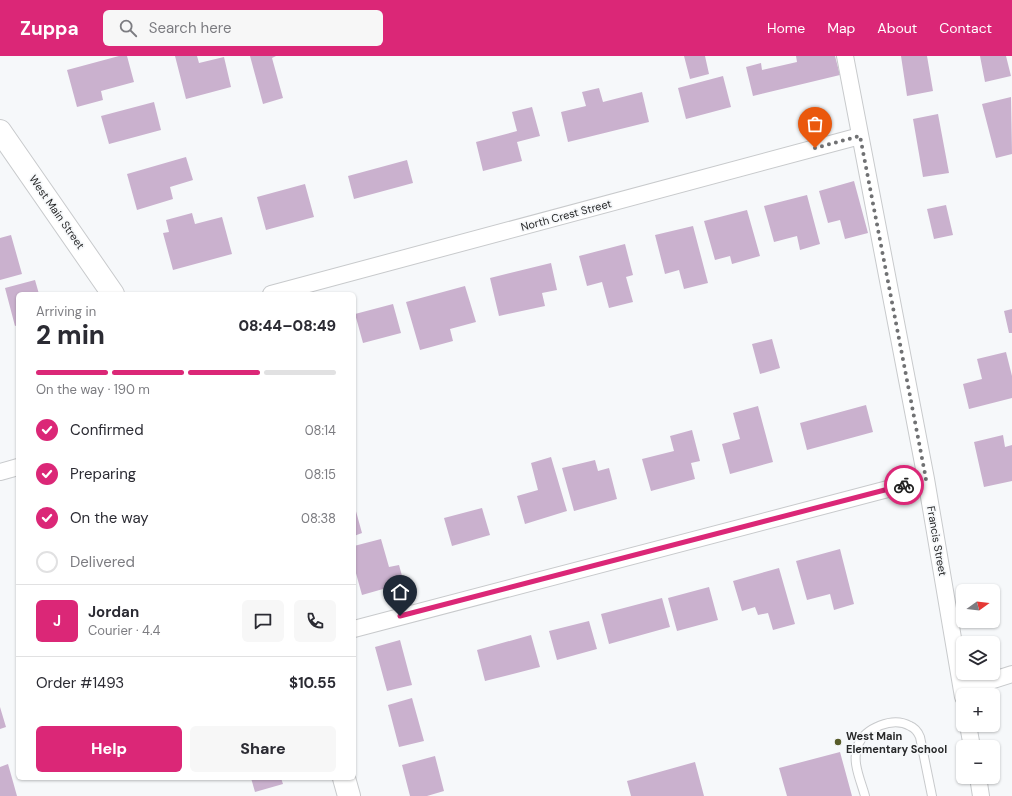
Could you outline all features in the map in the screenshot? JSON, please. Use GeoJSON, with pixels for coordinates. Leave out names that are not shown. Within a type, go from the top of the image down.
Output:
{"type":"FeatureCollection","features":[{"type":"Feature","properties":{"kind":"main road","name":"West Main Street"},"geometry":{"type":"LineString","coordinates":[[0,131],[112,292]]}},
{"type":"Feature","properties":{"kind":"main road"},"geometry":{"type":"LineString","coordinates":[[345,780],[349,796]]}},
{"type":"Feature","properties":{"kind":"street","name":"Francis Street"},"geometry":{"type":"LineString","coordinates":[[845,56],[926,479],[961,688]]}},
{"type":"Feature","properties":{"kind":"street","name":"North Crest Street"},"geometry":{"type":"LineString","coordinates":[[278,292],[860,136]]}},
{"type":"Feature","properties":{"kind":"street"},"geometry":{"type":"LineString","coordinates":[[0,472],[16,468]]}},
{"type":"Feature","properties":{"kind":"street"},"geometry":{"type":"LineString","coordinates":[[356,628],[926,479]]}},
{"type":"Feature","properties":{"kind":"street"},"geometry":{"type":"LineString","coordinates":[[977,688],[1012,674]]}},
{"type":"Feature","properties":{"kind":"street"},"geometry":{"type":"LineString","coordinates":[[979,784],[981,796]]}},
{"type":"Feature","properties":{"kind":"lane"},"geometry":{"type":"LineString","coordinates":[[865,796],[856,764],[858,745],[862,737],[869,731],[886,724],[902,723],[910,725],[916,730],[920,737],[932,796]]}},
{"type":"Feature","properties":{"kind":"building"},"geometry":{"type":"Polygon","coordinates":[[[119,56],[127,56],[134,82],[101,91],[103,100],[77,107],[67,70],[119,56]]]}},
{"type":"Feature","properties":{"kind":"building"},"geometry":{"type":"Polygon","coordinates":[[[175,56],[197,56],[199,63],[224,57],[231,87],[186,99],[175,56]]]}},
{"type":"Feature","properties":{"kind":"building"},"geometry":{"type":"Polygon","coordinates":[[[250,56],[276,56],[272,58],[283,98],[263,104],[250,56]]]}},
{"type":"Feature","properties":{"kind":"building"},"geometry":{"type":"Polygon","coordinates":[[[684,56],[705,56],[709,74],[690,79],[684,56]]]}},
{"type":"Feature","properties":{"kind":"building"},"geometry":{"type":"Polygon","coordinates":[[[796,56],[835,56],[840,75],[753,96],[746,67],[761,63],[762,70],[797,62],[796,56]]]}},
{"type":"Feature","properties":{"kind":"building"},"geometry":{"type":"Polygon","coordinates":[[[901,56],[927,56],[933,91],[907,96],[901,56]]]}},
{"type":"Feature","properties":{"kind":"building"},"geometry":{"type":"Polygon","coordinates":[[[980,56],[1006,56],[1011,76],[985,82],[980,56]]]}},
{"type":"Feature","properties":{"kind":"building"},"geometry":{"type":"Polygon","coordinates":[[[723,76],[731,107],[686,119],[678,88],[723,76]]]}},
{"type":"Feature","properties":{"kind":"building"},"geometry":{"type":"Polygon","coordinates":[[[599,88],[603,102],[642,92],[649,122],[568,142],[561,112],[586,106],[582,92],[599,88]]]}},
{"type":"Feature","properties":{"kind":"building"},"geometry":{"type":"Polygon","coordinates":[[[1011,97],[1012,154],[996,158],[982,104],[1011,97]]]}},
{"type":"Feature","properties":{"kind":"building"},"geometry":{"type":"Polygon","coordinates":[[[154,102],[161,130],[109,144],[101,116],[154,102]]]}},
{"type":"Feature","properties":{"kind":"building"},"geometry":{"type":"Polygon","coordinates":[[[532,107],[540,136],[517,142],[522,161],[483,171],[476,142],[517,131],[512,112],[532,107]]]}},
{"type":"Feature","properties":{"kind":"building"},"geometry":{"type":"Polygon","coordinates":[[[938,114],[949,173],[923,177],[913,119],[938,114]]]}},
{"type":"Feature","properties":{"kind":"building"},"geometry":{"type":"Polygon","coordinates":[[[186,157],[193,180],[170,187],[173,199],[137,210],[127,174],[186,157]]]}},
{"type":"Feature","properties":{"kind":"building"},"geometry":{"type":"Polygon","coordinates":[[[407,160],[413,183],[354,199],[348,176],[407,160]]]}},
{"type":"Feature","properties":{"kind":"building"},"geometry":{"type":"Polygon","coordinates":[[[854,181],[868,233],[845,239],[840,220],[828,223],[819,191],[854,181]]]}},
{"type":"Feature","properties":{"kind":"building"},"geometry":{"type":"Polygon","coordinates":[[[305,184],[314,217],[266,230],[257,197],[305,184]]]}},
{"type":"Feature","properties":{"kind":"building"},"geometry":{"type":"Polygon","coordinates":[[[807,195],[820,244],[800,250],[797,236],[774,242],[764,206],[807,195]]]}},
{"type":"Feature","properties":{"kind":"building"},"geometry":{"type":"Polygon","coordinates":[[[946,205],[953,235],[934,239],[927,209],[946,205]]]}},
{"type":"Feature","properties":{"kind":"building"},"geometry":{"type":"Polygon","coordinates":[[[747,210],[760,256],[732,264],[730,256],[715,260],[704,221],[747,210]]]}},
{"type":"Feature","properties":{"kind":"building"},"geometry":{"type":"Polygon","coordinates":[[[192,213],[195,224],[222,217],[232,254],[173,270],[163,233],[169,232],[166,220],[192,213]]]}},
{"type":"Feature","properties":{"kind":"building"},"geometry":{"type":"Polygon","coordinates":[[[693,226],[708,283],[684,289],[679,270],[665,274],[655,235],[693,226]]]}},
{"type":"Feature","properties":{"kind":"building"},"geometry":{"type":"Polygon","coordinates":[[[11,235],[22,274],[0,280],[0,238],[11,235]]]}},
{"type":"Feature","properties":{"kind":"building"},"geometry":{"type":"Polygon","coordinates":[[[625,244],[633,275],[626,277],[633,302],[609,308],[602,282],[587,286],[579,256],[625,244]]]}},
{"type":"Feature","properties":{"kind":"building"},"geometry":{"type":"Polygon","coordinates":[[[551,263],[557,290],[542,293],[545,306],[499,316],[490,278],[551,263]]]}},
{"type":"Feature","properties":{"kind":"building"},"geometry":{"type":"Polygon","coordinates":[[[35,280],[38,292],[16,292],[15,326],[5,288],[35,280]]]}},
{"type":"Feature","properties":{"kind":"building"},"geometry":{"type":"Polygon","coordinates":[[[465,286],[476,322],[450,329],[453,341],[420,350],[406,302],[465,286]]]}},
{"type":"Feature","properties":{"kind":"building"},"geometry":{"type":"Polygon","coordinates":[[[393,304],[401,333],[363,343],[356,314],[393,304]]]}},
{"type":"Feature","properties":{"kind":"building"},"geometry":{"type":"Polygon","coordinates":[[[1012,309],[1012,333],[1009,333],[1004,311],[1012,309]]]}},
{"type":"Feature","properties":{"kind":"building"},"geometry":{"type":"Polygon","coordinates":[[[772,339],[780,368],[760,374],[752,344],[772,339]]]}},
{"type":"Feature","properties":{"kind":"building"},"geometry":{"type":"Polygon","coordinates":[[[1006,352],[1012,376],[1012,398],[969,409],[963,384],[982,379],[977,359],[1006,352]]]}},
{"type":"Feature","properties":{"kind":"building"},"geometry":{"type":"Polygon","coordinates":[[[866,405],[873,432],[807,450],[800,423],[866,405]]]}},
{"type":"Feature","properties":{"kind":"building"},"geometry":{"type":"Polygon","coordinates":[[[758,406],[773,462],[730,474],[722,444],[740,439],[733,413],[758,406]]]}},
{"type":"Feature","properties":{"kind":"building"},"geometry":{"type":"Polygon","coordinates":[[[692,430],[700,461],[691,463],[695,479],[651,491],[642,459],[674,451],[670,436],[692,430]]]}},
{"type":"Feature","properties":{"kind":"building"},"geometry":{"type":"Polygon","coordinates":[[[1003,435],[1005,447],[1012,445],[1012,481],[984,487],[974,442],[1003,435]]]}},
{"type":"Feature","properties":{"kind":"building"},"geometry":{"type":"Polygon","coordinates":[[[551,457],[567,511],[525,524],[517,496],[538,490],[531,463],[551,457]]]}},
{"type":"Feature","properties":{"kind":"building"},"geometry":{"type":"Polygon","coordinates":[[[595,460],[598,471],[609,468],[617,499],[574,511],[562,468],[595,460]]]}},
{"type":"Feature","properties":{"kind":"building"},"geometry":{"type":"Polygon","coordinates":[[[482,508],[490,535],[452,546],[444,518],[482,508]]]}},
{"type":"Feature","properties":{"kind":"building"},"geometry":{"type":"Polygon","coordinates":[[[356,511],[362,533],[356,535],[356,511]]]}},
{"type":"Feature","properties":{"kind":"building"},"geometry":{"type":"Polygon","coordinates":[[[381,539],[389,567],[399,565],[404,583],[362,595],[356,573],[356,545],[381,539]]]}},
{"type":"Feature","properties":{"kind":"building"},"geometry":{"type":"Polygon","coordinates":[[[840,549],[854,604],[834,610],[830,594],[807,600],[796,561],[840,549]]]}},
{"type":"Feature","properties":{"kind":"building"},"geometry":{"type":"Polygon","coordinates":[[[779,568],[795,624],[773,630],[768,613],[758,615],[755,607],[742,611],[733,581],[779,568]]]}},
{"type":"Feature","properties":{"kind":"building"},"geometry":{"type":"Polygon","coordinates":[[[709,587],[718,620],[677,631],[668,598],[709,587]]]}},
{"type":"Feature","properties":{"kind":"building"},"geometry":{"type":"Polygon","coordinates":[[[662,598],[670,627],[609,644],[601,614],[662,598]]]}},
{"type":"Feature","properties":{"kind":"building"},"geometry":{"type":"Polygon","coordinates":[[[589,621],[597,649],[557,660],[549,631],[589,621]]]}},
{"type":"Feature","properties":{"kind":"building"},"geometry":{"type":"Polygon","coordinates":[[[531,635],[540,667],[485,681],[477,650],[531,635]]]}},
{"type":"Feature","properties":{"kind":"building"},"geometry":{"type":"Polygon","coordinates":[[[400,640],[412,685],[387,691],[375,647],[400,640]]]}},
{"type":"Feature","properties":{"kind":"building"},"geometry":{"type":"Polygon","coordinates":[[[412,698],[424,741],[399,747],[388,705],[412,698]]]}},
{"type":"Feature","properties":{"kind":"building"},"geometry":{"type":"Polygon","coordinates":[[[0,707],[6,727],[0,729],[0,707]]]}},
{"type":"Feature","properties":{"kind":"building"},"geometry":{"type":"Polygon","coordinates":[[[840,752],[852,796],[787,796],[779,768],[840,752]]]}},
{"type":"Feature","properties":{"kind":"building"},"geometry":{"type":"Polygon","coordinates":[[[435,756],[444,791],[427,796],[410,796],[402,765],[435,756]]]}},
{"type":"Feature","properties":{"kind":"building"},"geometry":{"type":"Polygon","coordinates":[[[695,762],[704,796],[631,796],[627,781],[695,762]]]}},
{"type":"Feature","properties":{"kind":"building"},"geometry":{"type":"Polygon","coordinates":[[[8,764],[17,796],[0,796],[0,767],[8,764]]]}},
{"type":"Feature","properties":{"kind":"building"},"geometry":{"type":"Polygon","coordinates":[[[252,780],[282,780],[283,784],[255,792],[252,780]]]}},
{"type":"Feature","properties":{"kind":"way so far"},"geometry":{"type":"LineString","coordinates":[[815,148],[860,136],[926,479],[904,485]]}},
{"type":"Feature","properties":{"kind":"place","name":"West Main Elementary School"},"geometry":{"type":"Point","coordinates":[838,742]}},
{"type":"Feature","properties":{"kind":"route"},"geometry":{"type":"LineString","coordinates":[[400,616],[904,485]]}}]}
